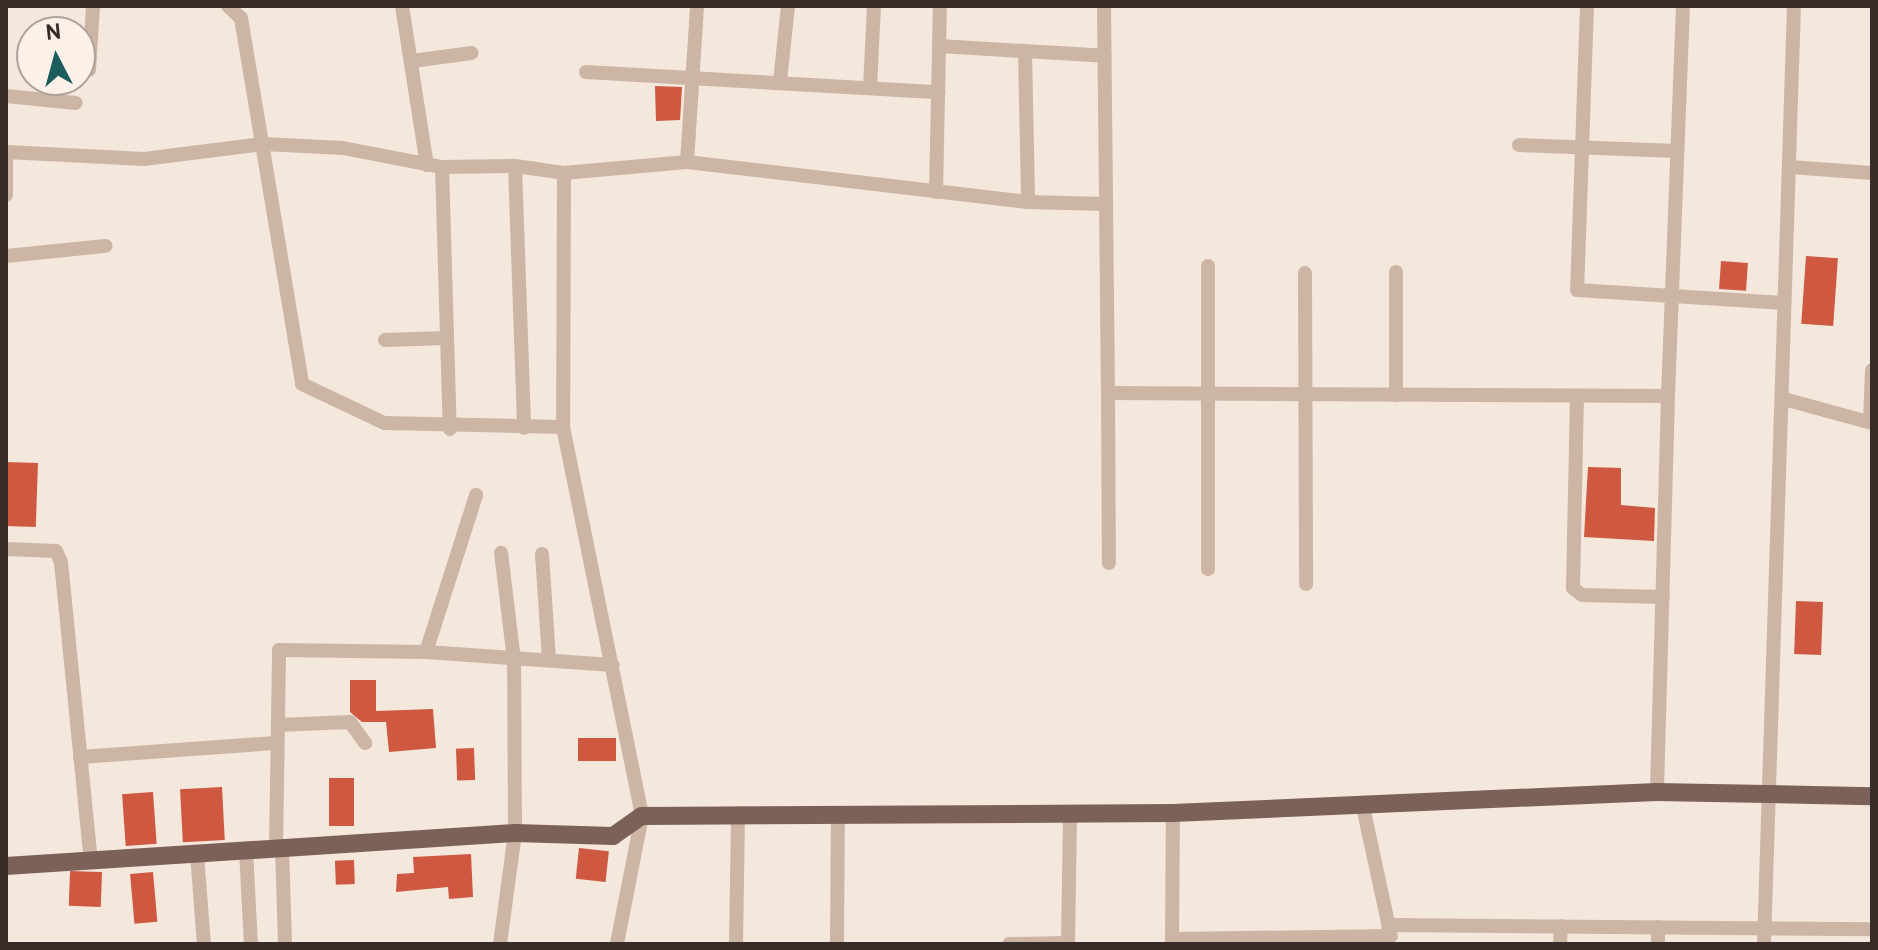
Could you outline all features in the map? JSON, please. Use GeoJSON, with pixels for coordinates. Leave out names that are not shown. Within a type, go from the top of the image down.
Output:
{"type":"FeatureCollection","features":[{"type":"Feature","properties":{"kind":"main road"},"geometry":{"type":"LineString","coordinates":[[6,866],[515,833],[613,836],[642,816],[738,813],[1173,813],[1657,792],[1872,796]]}},
{"type":"Feature","properties":{"kind":"street"},"geometry":{"type":"LineString","coordinates":[[228,6],[241,18],[302,384],[384,423],[450,429],[563,427]]}},
{"type":"Feature","properties":{"kind":"street"},"geometry":{"type":"LineString","coordinates":[[402,6],[435,166],[450,429]]}},
{"type":"Feature","properties":{"kind":"street"},"geometry":{"type":"LineString","coordinates":[[687,162],[695,75],[697,6]]}},
{"type":"Feature","properties":{"kind":"street"},"geometry":{"type":"LineString","coordinates":[[780,81],[788,6]]}},
{"type":"Feature","properties":{"kind":"street"},"geometry":{"type":"LineString","coordinates":[[870,87],[874,6]]}},
{"type":"Feature","properties":{"kind":"street"},"geometry":{"type":"LineString","coordinates":[[936,192],[940,6]]}},
{"type":"Feature","properties":{"kind":"street"},"geometry":{"type":"LineString","coordinates":[[1104,6],[1109,563]]}},
{"type":"Feature","properties":{"kind":"street"},"geometry":{"type":"LineString","coordinates":[[1587,6],[1577,290],[1785,303]]}},
{"type":"Feature","properties":{"kind":"street"},"geometry":{"type":"LineString","coordinates":[[1657,792],[1683,6]]}},
{"type":"Feature","properties":{"kind":"street"},"geometry":{"type":"LineString","coordinates":[[1764,944],[1784,399],[1794,6]]}},
{"type":"Feature","properties":{"kind":"street"},"geometry":{"type":"LineString","coordinates":[[939,46],[1105,56]]}},
{"type":"Feature","properties":{"kind":"street"},"geometry":{"type":"LineString","coordinates":[[412,61],[471,53]]}},
{"type":"Feature","properties":{"kind":"street"},"geometry":{"type":"LineString","coordinates":[[1025,53],[1028,202]]}},
{"type":"Feature","properties":{"kind":"street"},"geometry":{"type":"LineString","coordinates":[[586,72],[695,75],[938,92]]}},
{"type":"Feature","properties":{"kind":"street"},"geometry":{"type":"LineString","coordinates":[[6,96],[76,103]]}},
{"type":"Feature","properties":{"kind":"street"},"geometry":{"type":"LineString","coordinates":[[6,195],[6,152],[144,159],[263,144],[343,148],[435,166],[515,166],[564,173],[687,162],[1028,202],[1106,204]]}},
{"type":"Feature","properties":{"kind":"street"},"geometry":{"type":"LineString","coordinates":[[1519,145],[1677,151]]}},
{"type":"Feature","properties":{"kind":"street"},"geometry":{"type":"LineString","coordinates":[[515,166],[524,428]]}},
{"type":"Feature","properties":{"kind":"street"},"geometry":{"type":"LineString","coordinates":[[1790,167],[1872,173]]}},
{"type":"Feature","properties":{"kind":"street"},"geometry":{"type":"LineString","coordinates":[[564,173],[563,427],[642,816],[617,944]]}},
{"type":"Feature","properties":{"kind":"street"},"geometry":{"type":"LineString","coordinates":[[6,256],[105,246]]}},
{"type":"Feature","properties":{"kind":"street"},"geometry":{"type":"LineString","coordinates":[[1208,266],[1208,569]]}},
{"type":"Feature","properties":{"kind":"street"},"geometry":{"type":"LineString","coordinates":[[1396,272],[1396,395]]}},
{"type":"Feature","properties":{"kind":"street"},"geometry":{"type":"LineString","coordinates":[[1305,273],[1306,584]]}},
{"type":"Feature","properties":{"kind":"street"},"geometry":{"type":"LineString","coordinates":[[385,340],[447,338]]}},
{"type":"Feature","properties":{"kind":"street"},"geometry":{"type":"LineString","coordinates":[[1784,399],[1871,422],[1872,370]]}},
{"type":"Feature","properties":{"kind":"street"},"geometry":{"type":"LineString","coordinates":[[1108,393],[1668,396]]}},
{"type":"Feature","properties":{"kind":"street"},"geometry":{"type":"LineString","coordinates":[[1577,396],[1573,588],[1582,595],[1663,597]]}},
{"type":"Feature","properties":{"kind":"street"},"geometry":{"type":"LineString","coordinates":[[426,652],[476,495]]}},
{"type":"Feature","properties":{"kind":"street"},"geometry":{"type":"LineString","coordinates":[[6,549],[56,551],[61,562],[91,862]]}},
{"type":"Feature","properties":{"kind":"street"},"geometry":{"type":"LineString","coordinates":[[500,944],[515,833],[514,660],[501,553]]}},
{"type":"Feature","properties":{"kind":"street"},"geometry":{"type":"LineString","coordinates":[[542,554],[549,660]]}},
{"type":"Feature","properties":{"kind":"street"},"geometry":{"type":"LineString","coordinates":[[285,944],[276,743],[279,650],[426,652],[613,665]]}},
{"type":"Feature","properties":{"kind":"street"},"geometry":{"type":"LineString","coordinates":[[278,725],[350,722],[365,743]]}},
{"type":"Feature","properties":{"kind":"street"},"geometry":{"type":"LineString","coordinates":[[80,757],[276,743]]}},
{"type":"Feature","properties":{"kind":"street"},"geometry":{"type":"LineString","coordinates":[[1363,807],[1391,935]]}},
{"type":"Feature","properties":{"kind":"street"},"geometry":{"type":"LineString","coordinates":[[736,944],[738,813]]}},
{"type":"Feature","properties":{"kind":"street"},"geometry":{"type":"LineString","coordinates":[[837,944],[838,813]]}},
{"type":"Feature","properties":{"kind":"street"},"geometry":{"type":"LineString","coordinates":[[1173,813],[1172,942],[1561,926],[1765,928],[1869,934]]}},
{"type":"Feature","properties":{"kind":"street"},"geometry":{"type":"LineString","coordinates":[[1009,944],[1068,944],[1070,815]]}},
{"type":"Feature","properties":{"kind":"street"},"geometry":{"type":"LineString","coordinates":[[246,850],[251,944]]}},
{"type":"Feature","properties":{"kind":"street"},"geometry":{"type":"LineString","coordinates":[[197,854],[204,944]]}},
{"type":"Feature","properties":{"kind":"street"},"geometry":{"type":"LineString","coordinates":[[1560,944],[1561,926]]}},
{"type":"Feature","properties":{"kind":"street"},"geometry":{"type":"LineString","coordinates":[[1658,927],[1658,944]]}},
{"type":"Feature","properties":{"kind":"building"},"geometry":{"type":"Polygon","coordinates":[[[655,86],[682,87],[680,120],[656,121],[655,86]]]}},
{"type":"Feature","properties":{"kind":"building"},"geometry":{"type":"Polygon","coordinates":[[[1806,256],[1838,258],[1833,326],[1801,324],[1806,256]]]}},
{"type":"Feature","properties":{"kind":"building"},"geometry":{"type":"Polygon","coordinates":[[[1721,261],[1748,263],[1746,291],[1719,289],[1721,261]]]}},
{"type":"Feature","properties":{"kind":"building"},"geometry":{"type":"Polygon","coordinates":[[[6,462],[38,463],[36,527],[6,526],[6,462]]]}},
{"type":"Feature","properties":{"kind":"building"},"geometry":{"type":"Polygon","coordinates":[[[1588,467],[1621,468],[1621,505],[1655,508],[1654,541],[1584,537],[1588,467]]]}},
{"type":"Feature","properties":{"kind":"building"},"geometry":{"type":"Polygon","coordinates":[[[1796,601],[1823,602],[1821,655],[1794,654],[1796,601]]]}},
{"type":"Feature","properties":{"kind":"building"},"geometry":{"type":"Polygon","coordinates":[[[350,680],[376,680],[376,711],[433,709],[436,748],[389,752],[386,722],[362,722],[350,712],[350,680]]]}},
{"type":"Feature","properties":{"kind":"building"},"geometry":{"type":"Polygon","coordinates":[[[578,738],[616,738],[616,761],[578,761],[578,738]]]}},
{"type":"Feature","properties":{"kind":"building"},"geometry":{"type":"Polygon","coordinates":[[[474,748],[475,780],[457,781],[456,749],[474,748]]]}},
{"type":"Feature","properties":{"kind":"building"},"geometry":{"type":"Polygon","coordinates":[[[329,778],[354,778],[354,826],[329,826],[329,778]]]}},
{"type":"Feature","properties":{"kind":"building"},"geometry":{"type":"Polygon","coordinates":[[[222,787],[225,840],[183,842],[180,789],[222,787]]]}},
{"type":"Feature","properties":{"kind":"building"},"geometry":{"type":"Polygon","coordinates":[[[153,792],[157,844],[126,846],[122,794],[153,792]]]}},
{"type":"Feature","properties":{"kind":"building"},"geometry":{"type":"Polygon","coordinates":[[[579,848],[609,851],[606,882],[576,879],[579,848]]]}},
{"type":"Feature","properties":{"kind":"building"},"geometry":{"type":"Polygon","coordinates":[[[471,854],[473,897],[449,899],[448,887],[396,892],[397,874],[414,873],[413,857],[471,854]]]}},
{"type":"Feature","properties":{"kind":"building"},"geometry":{"type":"Polygon","coordinates":[[[354,860],[355,884],[336,885],[335,861],[354,860]]]}},
{"type":"Feature","properties":{"kind":"building"},"geometry":{"type":"Polygon","coordinates":[[[70,871],[102,872],[101,907],[69,906],[70,871]]]}},
{"type":"Feature","properties":{"kind":"building"},"geometry":{"type":"Polygon","coordinates":[[[153,872],[157,922],[134,924],[130,874],[153,872]]]}}]}
